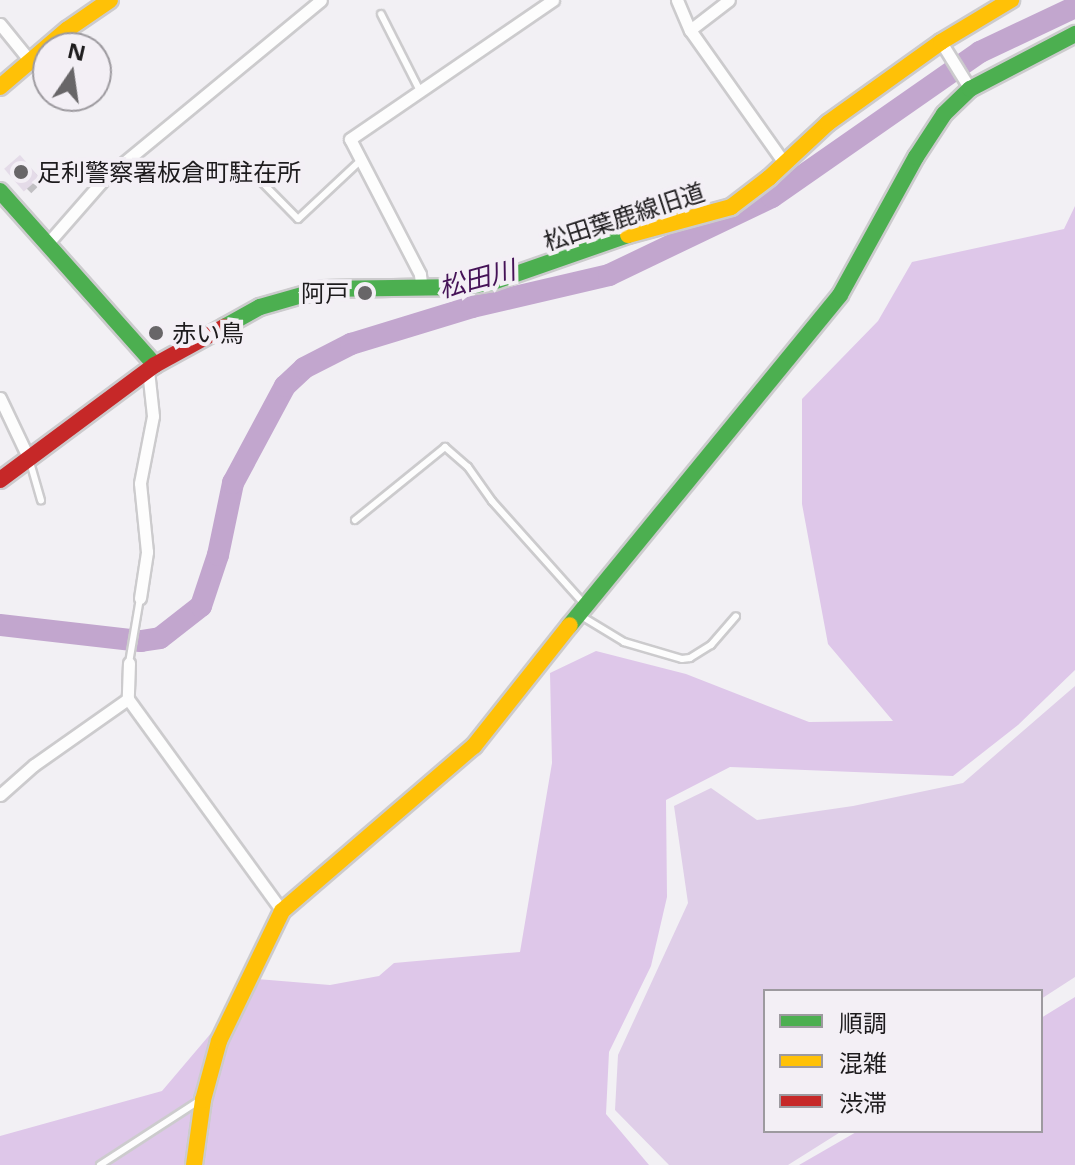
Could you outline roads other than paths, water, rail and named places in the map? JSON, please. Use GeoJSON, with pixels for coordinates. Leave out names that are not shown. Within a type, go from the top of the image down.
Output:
{"type":"FeatureCollection","features":[{"type":"Feature","properties":{"kind":"street"},"geometry":{"type":"LineString","coordinates":[[0,87],[110,0]]}},
{"type":"Feature","properties":{"kind":"street"},"geometry":{"type":"LineString","coordinates":[[48,243],[104,179],[321,0]]}},
{"type":"Feature","properties":{"kind":"street"},"geometry":{"type":"LineString","coordinates":[[422,289],[420,274],[350,139],[553,0]]}},
{"type":"Feature","properties":{"kind":"street"},"geometry":{"type":"LineString","coordinates":[[677,0],[690,30],[784,163]]}},
{"type":"Feature","properties":{"kind":"street"},"geometry":{"type":"LineString","coordinates":[[690,30],[729,0]]}},
{"type":"Feature","properties":{"kind":"street","name":"松田葉鹿線旧道"},"geometry":{"type":"LineString","coordinates":[[0,480],[152,367],[232,320],[283,299],[337,288],[422,289],[493,282],[616,238],[696,219],[731,207],[828,123],[1011,0]]}},
{"type":"Feature","properties":{"kind":"street"},"geometry":{"type":"LineString","coordinates":[[0,24],[30,61]]}},
{"type":"Feature","properties":{"kind":"street"},"geometry":{"type":"LineString","coordinates":[[194,1165],[203,1100],[219,1041],[282,911],[474,746],[836,300],[930,133],[967,86],[1075,34]]}},
{"type":"Feature","properties":{"kind":"street"},"geometry":{"type":"LineString","coordinates":[[943,46],[967,86]]}},
{"type":"Feature","properties":{"kind":"street"},"geometry":{"type":"LineString","coordinates":[[0,191],[152,367],[153,416],[140,483],[147,552],[140,598]]}},
{"type":"Feature","properties":{"kind":"street"},"geometry":{"type":"LineString","coordinates":[[0,398],[29,459]]}},
{"type":"Feature","properties":{"kind":"street"},"geometry":{"type":"LineString","coordinates":[[129,663],[128,699],[282,911]]}},
{"type":"Feature","properties":{"kind":"street"},"geometry":{"type":"LineString","coordinates":[[0,795],[34,765],[128,699]]}},
{"type":"Feature","properties":{"kind":"lane"},"geometry":{"type":"LineString","coordinates":[[381,14],[420,91]]}},
{"type":"Feature","properties":{"kind":"lane"},"geometry":{"type":"LineString","coordinates":[[244,164],[298,219],[361,160]]}},
{"type":"Feature","properties":{"kind":"lane"},"geometry":{"type":"LineString","coordinates":[[355,520],[445,447],[468,467],[492,501],[582,610],[624,642],[682,659],[711,645],[736,616]]}},
{"type":"Feature","properties":{"kind":"lane"},"geometry":{"type":"LineString","coordinates":[[29,459],[41,500]]}},
{"type":"Feature","properties":{"kind":"lane"},"geometry":{"type":"LineString","coordinates":[[129,663],[140,598]]}},
{"type":"Feature","properties":{"kind":"lane"},"geometry":{"type":"LineString","coordinates":[[100,1165],[194,1101],[203,1100]]}},
{"type":"Feature","properties":{"kind":"waterway","name":"松田川"},"geometry":{"type":"LineString","coordinates":[[0,625],[141,641],[160,638],[201,606],[218,555],[233,483],[285,386],[304,368],[351,344],[472,307],[609,275],[772,197],[980,52],[1075,7]]}},
{"type":"Feature","properties":{"kind":"place","name":"足利警察署板倉町駐在所"},"geometry":{"type":"Point","coordinates":[21,172]}},
{"type":"Feature","properties":{"kind":"place","name":"阿戸"},"geometry":{"type":"Point","coordinates":[365,293]}},
{"type":"Feature","properties":{"kind":"place","name":"赤い鳥"},"geometry":{"type":"Point","coordinates":[156,333]}}]}
